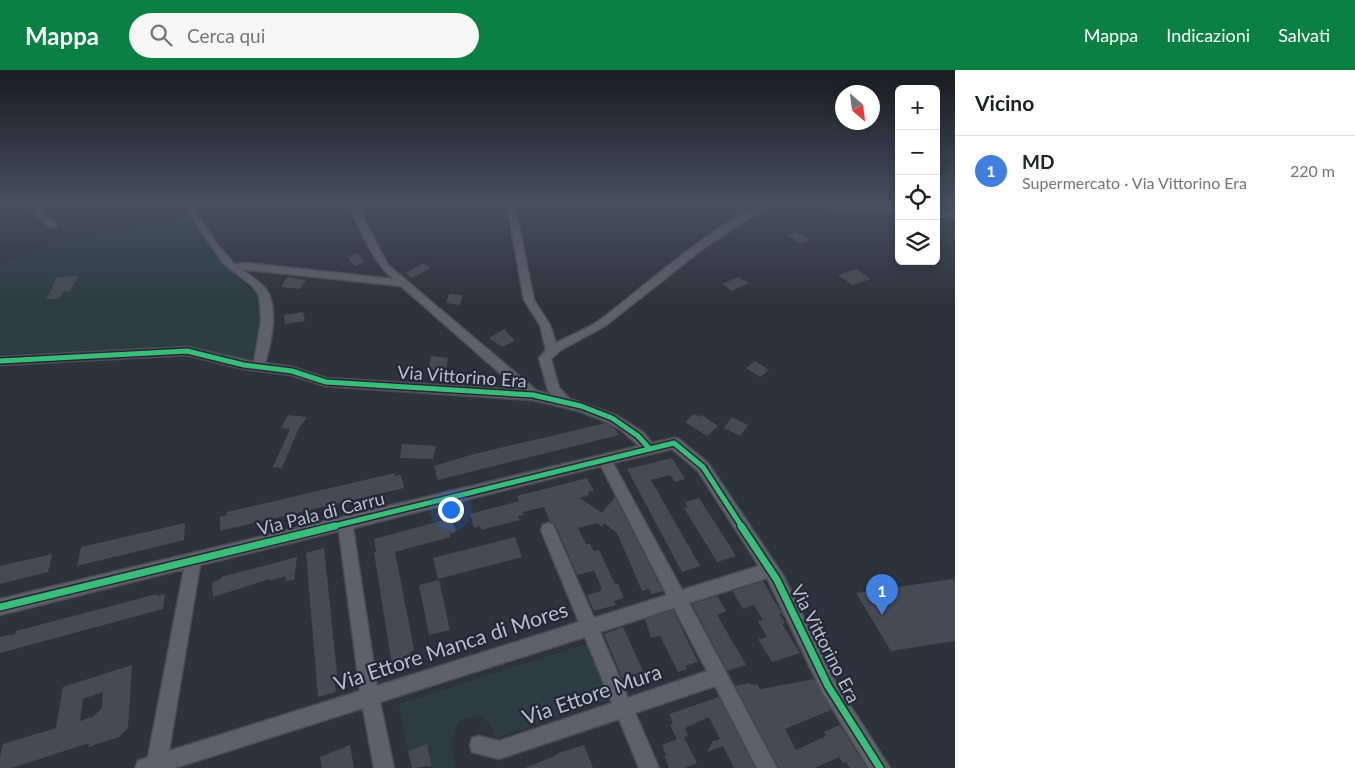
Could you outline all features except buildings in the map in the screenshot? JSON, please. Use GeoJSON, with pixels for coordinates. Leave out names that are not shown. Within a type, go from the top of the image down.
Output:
{"type":"FeatureCollection","features":[{"type":"Feature","properties":{"kind":"street"},"geometry":{"type":"LineString","coordinates":[[211,238],[232,267],[258,287],[265,296],[267,304],[263,353],[258,367]]}},
{"type":"Feature","properties":{"kind":"street","name":"Via Vittorino Era"},"geometry":{"type":"LineString","coordinates":[[369,238],[378,257],[386,267],[533,395]]}},
{"type":"Feature","properties":{"kind":"street"},"geometry":{"type":"LineString","coordinates":[[517,238],[529,300],[545,325],[552,350]]}},
{"type":"Feature","properties":{"kind":"street"},"geometry":{"type":"LineString","coordinates":[[566,402],[554,390],[545,358],[552,350],[599,325],[713,238]]}},
{"type":"Feature","properties":{"kind":"street"},"geometry":{"type":"LineString","coordinates":[[232,267],[246,266],[404,283]]}},
{"type":"Feature","properties":{"kind":"street","name":"Via Vittorino Era"},"geometry":{"type":"LineString","coordinates":[[0,361],[187,351],[258,367],[292,370],[315,380],[326,382],[533,395],[566,402],[601,413],[627,426],[640,436],[649,448],[674,443],[703,467],[770,570],[828,686],[880,768]]}},
{"type":"Feature","properties":{"kind":"street","name":"Via Pala di Carru"},"geometry":{"type":"LineString","coordinates":[[0,607],[649,448]]}},
{"type":"Feature","properties":{"kind":"street"},"geometry":{"type":"LineString","coordinates":[[604,459],[767,768]]}},
{"type":"Feature","properties":{"kind":"street"},"geometry":{"type":"LineString","coordinates":[[345,523],[370,696],[384,768]]}},
{"type":"Feature","properties":{"kind":"street"},"geometry":{"type":"LineString","coordinates":[[548,530],[649,768]]}},
{"type":"Feature","properties":{"kind":"street"},"geometry":{"type":"LineString","coordinates":[[153,767],[194,559]]}},
{"type":"Feature","properties":{"kind":"street","name":"Via Ettore Manca di Mores"},"geometry":{"type":"LineString","coordinates":[[153,767],[370,696],[770,570]]}},
{"type":"Feature","properties":{"kind":"street","name":"Via Ettore Mura"},"geometry":{"type":"LineString","coordinates":[[479,745],[499,750],[718,676]]}},
{"type":"Feature","properties":{"kind":"shaded area"},"geometry":{"type":"Polygon","coordinates":[[[75,238],[204,238],[226,266],[261,299],[262,351],[249,364],[183,352],[0,360],[0,265],[50,244],[75,238]]]}},
{"type":"Feature","properties":{"kind":"shaded area"},"geometry":{"type":"Polygon","coordinates":[[[589,643],[611,699],[496,738],[490,725],[483,718],[474,716],[461,719],[454,732],[452,743],[456,768],[433,768],[427,745],[408,751],[399,704],[589,643]]]}},
{"type":"Feature","properties":{"kind":"cycle path"},"geometry":{"type":"LineString","coordinates":[[0,361],[187,351],[244,365],[292,371],[326,382],[533,395],[581,406],[612,418],[626,426],[649,448]]}},
{"type":"Feature","properties":{"kind":"cycle path"},"geometry":{"type":"LineString","coordinates":[[0,607],[674,443],[703,467],[777,580],[828,686],[880,768]]}},
{"type":"Feature","properties":{"kind":"place","name":"MD"},"geometry":{"type":"Point","coordinates":[882,615]}}]}
